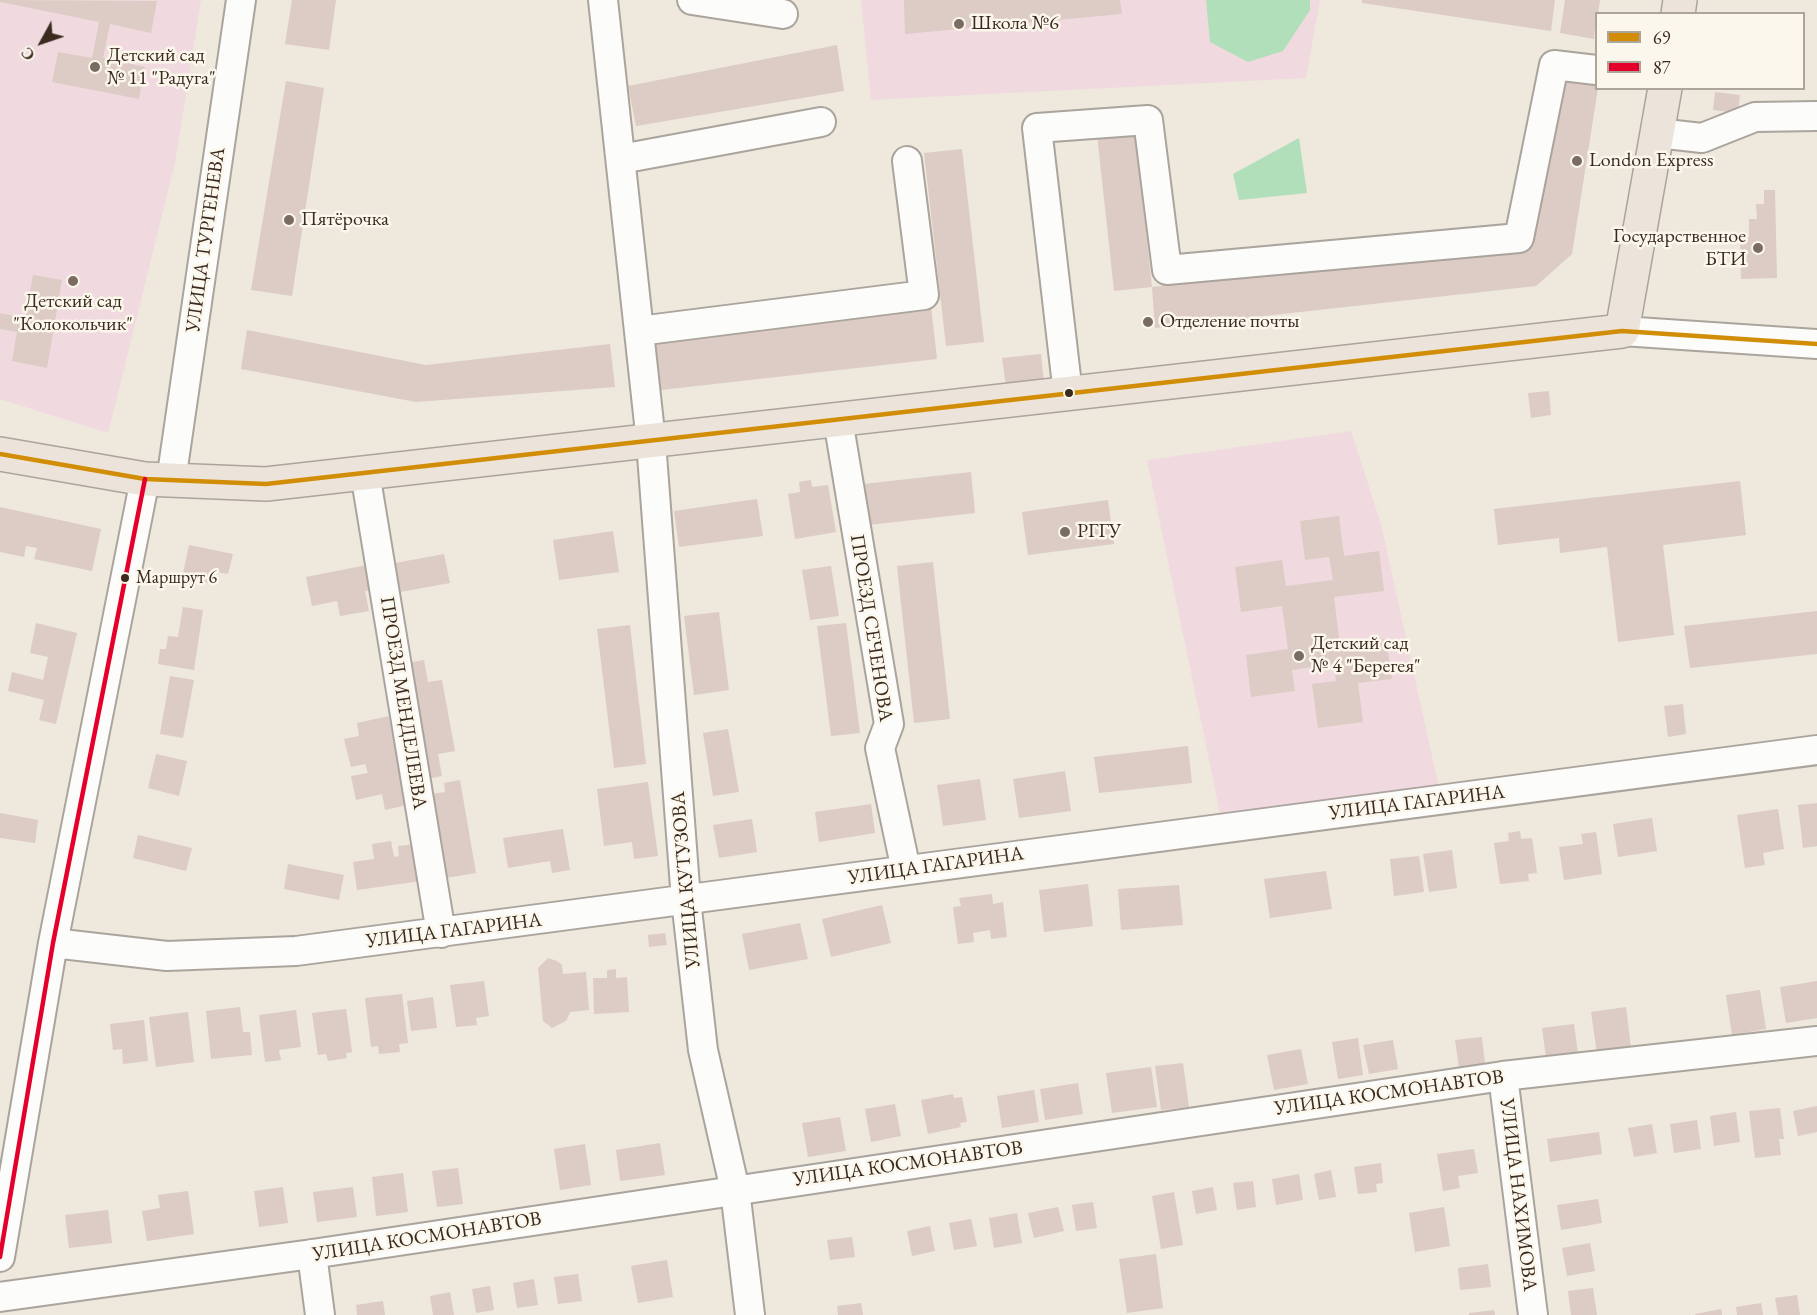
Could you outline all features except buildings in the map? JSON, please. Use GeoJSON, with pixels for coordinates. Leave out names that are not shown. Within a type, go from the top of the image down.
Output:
{"type":"FeatureCollection","features":[{"type":"Feature","properties":{"kind":"main road"},"geometry":{"type":"LineString","coordinates":[[0,454],[158,480],[267,484],[1622,331],[1665,90]]}},
{"type":"Feature","properties":{"kind":"street","name":"УЛИЦА ТУРГЕНЕВА"},"geometry":{"type":"LineString","coordinates":[[0,1257],[53,943],[158,480],[241,0]]}},
{"type":"Feature","properties":{"kind":"street","name":"УЛИЦА КУТУЗОВА"},"geometry":{"type":"LineString","coordinates":[[603,0],[651,442],[686,900],[703,1050],[735,1190],[750,1315]]}},
{"type":"Feature","properties":{"kind":"street"},"geometry":{"type":"LineString","coordinates":[[692,0],[783,14]]}},
{"type":"Feature","properties":{"kind":"street"},"geometry":{"type":"LineString","coordinates":[[1068,394],[1037,128],[1148,120],[1167,270],[1519,238],[1554,65],[1595,70]]}},
{"type":"Feature","properties":{"kind":"street"},"geometry":{"type":"LineString","coordinates":[[1657,133],[1702,138],[1755,117],[1817,116]]}},
{"type":"Feature","properties":{"kind":"street"},"geometry":{"type":"LineString","coordinates":[[621,159],[821,122]]}},
{"type":"Feature","properties":{"kind":"street"},"geometry":{"type":"LineString","coordinates":[[639,331],[924,295],[907,161]]}},
{"type":"Feature","properties":{"kind":"street"},"geometry":{"type":"LineString","coordinates":[[1622,331],[1817,344]]}},
{"type":"Feature","properties":{"kind":"street","name":"ПРОЕЗД СЕЧЕНОВА"},"geometry":{"type":"LineString","coordinates":[[838,420],[889,724],[880,748],[906,870]]}},
{"type":"Feature","properties":{"kind":"street","name":"ПРОЕЗД МЕНДЕЛЕЕВА"},"geometry":{"type":"LineString","coordinates":[[365,473],[441,933]]}},
{"type":"Feature","properties":{"kind":"street","name":"УЛИЦА ГАГАРИНА"},"geometry":{"type":"LineString","coordinates":[[53,943],[166,956],[296,951],[1817,750]]}},
{"type":"Feature","properties":{"kind":"street","name":"УЛИЦА КОСМОНАВТОВ"},"geometry":{"type":"LineString","coordinates":[[0,1297],[312,1254],[1503,1076],[1817,1041]]}},
{"type":"Feature","properties":{"kind":"street","name":"УЛИЦА НАХИМОВА"},"geometry":{"type":"LineString","coordinates":[[1503,1076],[1533,1315]]}},
{"type":"Feature","properties":{"kind":"street"},"geometry":{"type":"LineString","coordinates":[[312,1254],[320,1315]]}},
{"type":"Feature","properties":{"kind":"shaded area"},"geometry":{"type":"Polygon","coordinates":[[[0,0],[201,0],[175,163],[108,433],[0,399],[0,0]]]}},
{"type":"Feature","properties":{"kind":"shaded area"},"geometry":{"type":"Polygon","coordinates":[[[861,0],[1320,0],[1306,78],[871,100],[861,0]]]}},
{"type":"Feature","properties":{"kind":"shaded area","name":"Детский сад № 4 \"Берегея\""},"geometry":{"type":"Polygon","coordinates":[[[1351,431],[1381,524],[1439,788],[1220,813],[1147,460],[1351,431]]]}},
{"type":"Feature","properties":{"kind":"green space"},"geometry":{"type":"Polygon","coordinates":[[[1206,0],[1310,0],[1310,10],[1283,51],[1248,62],[1210,42],[1206,0]]]}},
{"type":"Feature","properties":{"kind":"green space"},"geometry":{"type":"Polygon","coordinates":[[[1299,138],[1307,193],[1239,200],[1233,174],[1299,138]]]}},
{"type":"Feature","properties":{"kind":"transit line","name":"69"},"geometry":{"type":"LineString","coordinates":[[0,454],[145,479],[266,484],[1622,331],[1817,344]]}},
{"type":"Feature","properties":{"kind":"transit line","name":"87"},"geometry":{"type":"LineString","coordinates":[[0,1257],[53,943],[145,479]]}},
{"type":"Feature","properties":{"kind":"place","name":"Школа №6"},"geometry":{"type":"Point","coordinates":[959,24]}},
{"type":"Feature","properties":{"kind":"place","name":"Детский сад № 11 \"Радуга\""},"geometry":{"type":"Point","coordinates":[95,67]}},
{"type":"Feature","properties":{"kind":"place","name":"London Express"},"geometry":{"type":"Point","coordinates":[1577,161]}},
{"type":"Feature","properties":{"kind":"place","name":"Пятёрочка"},"geometry":{"type":"Point","coordinates":[289,220]}},
{"type":"Feature","properties":{"kind":"place","name":"Государственное БТИ"},"geometry":{"type":"Point","coordinates":[1758,248]}},
{"type":"Feature","properties":{"kind":"place","name":"Детский сад \"Колокольчик\""},"geometry":{"type":"Point","coordinates":[73,281]}},
{"type":"Feature","properties":{"kind":"place","name":"Отделение почты"},"geometry":{"type":"Point","coordinates":[1148,322]}},
{"type":"Feature","properties":{"kind":"place","name":"РГГУ"},"geometry":{"type":"Point","coordinates":[1065,532]}},
{"type":"Feature","properties":{"kind":"place","name":"Маршрут 6"},"geometry":{"type":"Point","coordinates":[125,578]}},
{"type":"Feature","properties":{"kind":"place","name":"Детский сад № 4 \"Берегея\""},"geometry":{"type":"Point","coordinates":[1299,656]}}]}
